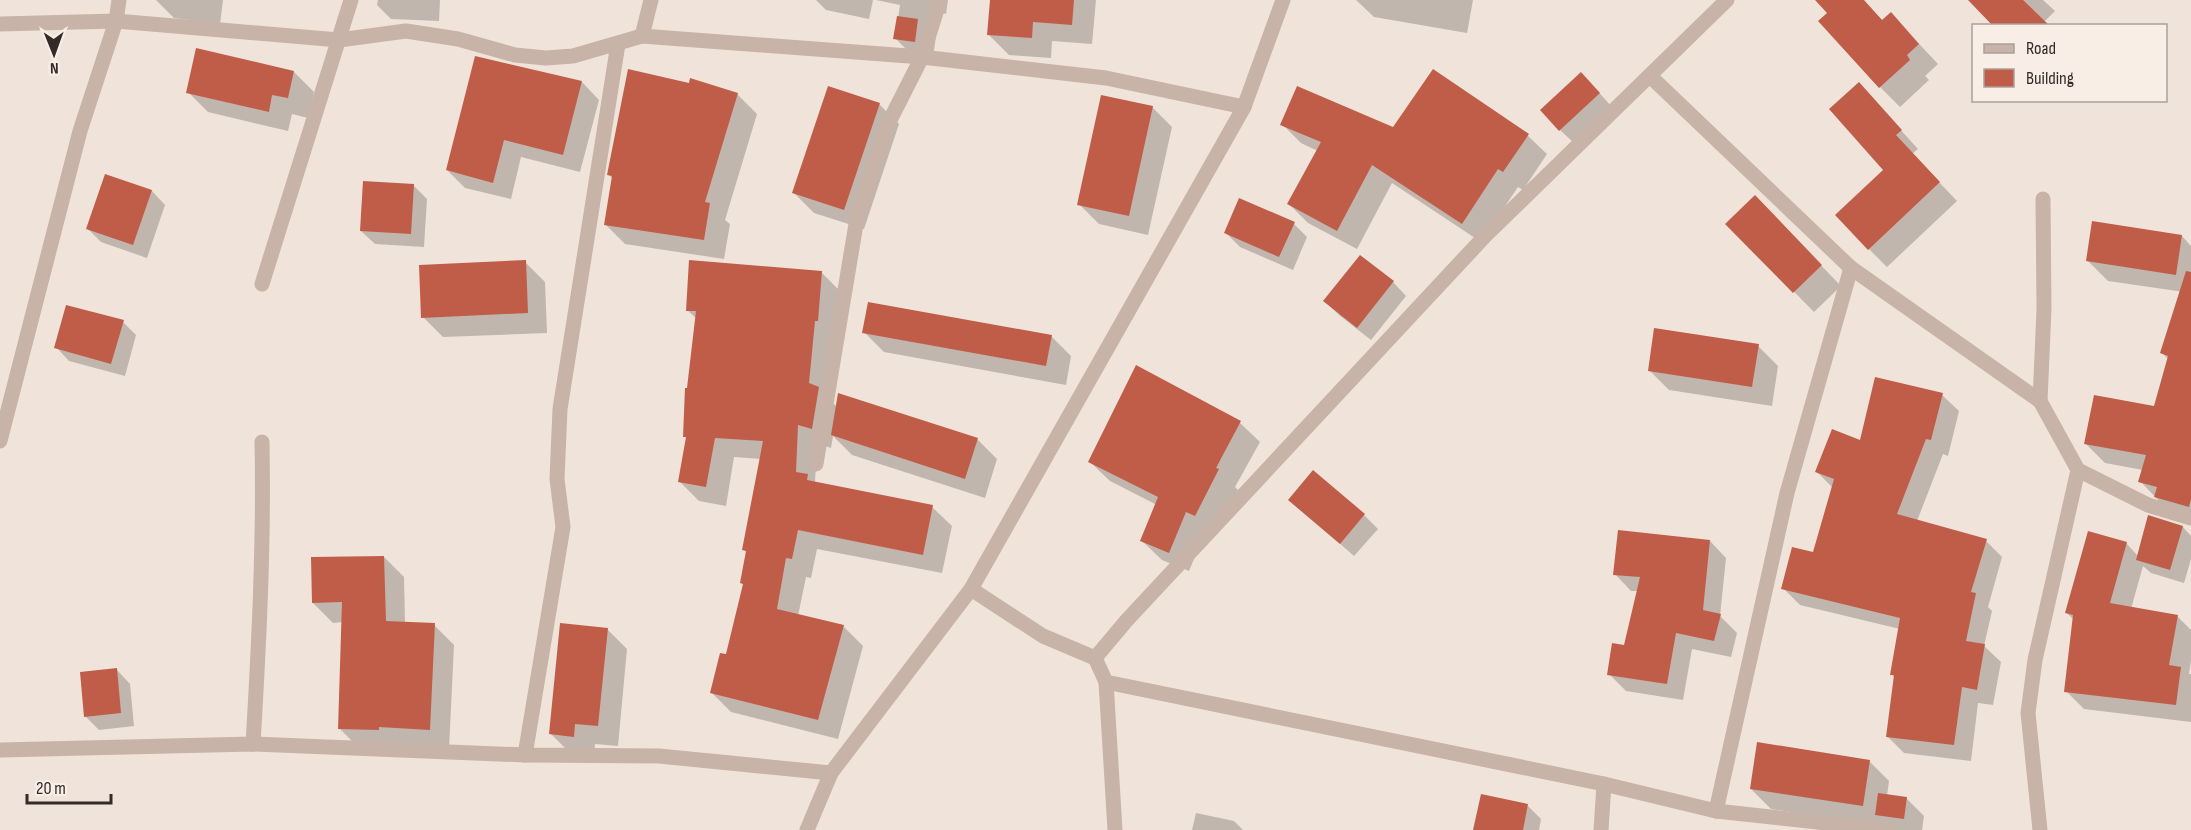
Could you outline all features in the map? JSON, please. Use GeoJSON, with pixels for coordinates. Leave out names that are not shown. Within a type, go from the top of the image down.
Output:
{"type":"FeatureCollection","features":[{"type":"Feature","properties":{"kind":"street"},"geometry":{"type":"LineString","coordinates":[[0,441],[80,131],[116,21],[119,0]]}},
{"type":"Feature","properties":{"kind":"street"},"geometry":{"type":"LineString","coordinates":[[262,284],[351,0]]}},
{"type":"Feature","properties":{"kind":"street"},"geometry":{"type":"LineString","coordinates":[[642,36],[651,0]]}},
{"type":"Feature","properties":{"kind":"street"},"geometry":{"type":"LineString","coordinates":[[816,464],[857,218],[886,128],[922,57],[940,0]]}},
{"type":"Feature","properties":{"kind":"street"},"geometry":{"type":"LineString","coordinates":[[807,830],[831,773],[971,589],[1244,107],[1283,0]]}},
{"type":"Feature","properties":{"kind":"street"},"geometry":{"type":"LineString","coordinates":[[1095,658],[1127,620],[1485,236],[1727,0]]}},
{"type":"Feature","properties":{"kind":"street"},"geometry":{"type":"LineString","coordinates":[[0,24],[116,21],[339,40],[406,31],[458,39],[514,55],[546,58],[573,56],[642,36],[922,57],[1106,78],[1244,107]]}},
{"type":"Feature","properties":{"kind":"street"},"geometry":{"type":"LineString","coordinates":[[525,755],[563,527],[557,479],[560,409],[618,44]]}},
{"type":"Feature","properties":{"kind":"street"},"geometry":{"type":"LineString","coordinates":[[1650,76],[1851,268],[2040,401],[2078,470],[2148,505],[2191,518]]}},
{"type":"Feature","properties":{"kind":"street"},"geometry":{"type":"LineString","coordinates":[[2040,401],[2044,309],[2043,199]]}},
{"type":"Feature","properties":{"kind":"street"},"geometry":{"type":"LineString","coordinates":[[1716,811],[1787,493],[1851,268]]}},
{"type":"Feature","properties":{"kind":"street"},"geometry":{"type":"LineString","coordinates":[[253,744],[260,622],[262,442]]}},
{"type":"Feature","properties":{"kind":"street"},"geometry":{"type":"LineString","coordinates":[[2040,830],[2028,713],[2035,660],[2078,470]]}},
{"type":"Feature","properties":{"kind":"street"},"geometry":{"type":"LineString","coordinates":[[971,589],[1043,636],[1095,658],[1106,682],[1115,830]]}},
{"type":"Feature","properties":{"kind":"street"},"geometry":{"type":"LineString","coordinates":[[1106,682],[1604,784],[1716,811],[1890,830]]}},
{"type":"Feature","properties":{"kind":"street"},"geometry":{"type":"LineString","coordinates":[[0,750],[253,744],[525,755],[659,756],[831,773]]}},
{"type":"Feature","properties":{"kind":"street"},"geometry":{"type":"LineString","coordinates":[[1601,830],[1604,784]]}},
{"type":"Feature","properties":{"kind":"building"},"geometry":{"type":"Polygon","coordinates":[[[990,0],[1074,0],[1072,25],[1033,22],[1032,38],[987,35],[990,0]]]}},
{"type":"Feature","properties":{"kind":"building"},"geometry":{"type":"Polygon","coordinates":[[[1815,0],[1864,0],[1882,20],[1891,12],[1919,44],[1907,55],[1910,60],[1879,88],[1818,21],[1827,13],[1815,0]]]}},
{"type":"Feature","properties":{"kind":"building"},"geometry":{"type":"Polygon","coordinates":[[[1968,0],[2023,0],[2048,24],[1991,24],[1968,0]]]}},
{"type":"Feature","properties":{"kind":"building"},"geometry":{"type":"Polygon","coordinates":[[[897,16],[918,19],[915,42],[893,39],[897,16]]]}},
{"type":"Feature","properties":{"kind":"building"},"geometry":{"type":"Polygon","coordinates":[[[196,48],[294,71],[288,98],[272,95],[269,112],[186,93],[196,48]]]}},
{"type":"Feature","properties":{"kind":"building"},"geometry":{"type":"Polygon","coordinates":[[[475,56],[582,81],[563,155],[504,140],[493,183],[446,170],[475,56]]]}},
{"type":"Feature","properties":{"kind":"building"},"geometry":{"type":"Polygon","coordinates":[[[628,69],[689,83],[690,78],[738,93],[705,202],[710,203],[704,240],[604,225],[612,176],[607,175],[628,69]]]}},
{"type":"Feature","properties":{"kind":"building"},"geometry":{"type":"Polygon","coordinates":[[[1433,69],[1529,134],[1503,172],[1498,169],[1462,224],[1372,165],[1337,231],[1287,204],[1321,142],[1280,125],[1297,86],[1393,127],[1433,69]]]}},
{"type":"Feature","properties":{"kind":"building"},"geometry":{"type":"Polygon","coordinates":[[[1581,72],[1600,93],[1559,131],[1540,110],[1581,72]]]}},
{"type":"Feature","properties":{"kind":"building"},"geometry":{"type":"Polygon","coordinates":[[[1859,82],[1902,130],[1896,135],[1940,182],[1868,250],[1835,215],[1883,170],[1829,109],[1859,82]]]}},
{"type":"Feature","properties":{"kind":"building"},"geometry":{"type":"Polygon","coordinates":[[[828,86],[880,103],[844,210],[792,193],[828,86]]]}},
{"type":"Feature","properties":{"kind":"building"},"geometry":{"type":"Polygon","coordinates":[[[1101,95],[1153,106],[1129,216],[1077,205],[1101,95]]]}},
{"type":"Feature","properties":{"kind":"building"},"geometry":{"type":"Polygon","coordinates":[[[105,174],[152,190],[133,245],[86,229],[105,174]]]}},
{"type":"Feature","properties":{"kind":"building"},"geometry":{"type":"Polygon","coordinates":[[[363,181],[414,184],[411,234],[360,231],[363,181]]]}},
{"type":"Feature","properties":{"kind":"building"},"geometry":{"type":"Polygon","coordinates":[[[1755,195],[1822,265],[1793,293],[1725,224],[1755,195]]]}},
{"type":"Feature","properties":{"kind":"building"},"geometry":{"type":"Polygon","coordinates":[[[1239,198],[1295,222],[1279,257],[1224,233],[1239,198]]]}},
{"type":"Feature","properties":{"kind":"building"},"geometry":{"type":"Polygon","coordinates":[[[2092,221],[2182,235],[2176,275],[2086,261],[2092,221]]]}},
{"type":"Feature","properties":{"kind":"building"},"geometry":{"type":"Polygon","coordinates":[[[1360,255],[1394,281],[1357,328],[1323,301],[1360,255]]]}},
{"type":"Feature","properties":{"kind":"building"},"geometry":{"type":"Polygon","coordinates":[[[526,260],[528,313],[421,318],[419,265],[526,260]]]}},
{"type":"Feature","properties":{"kind":"building"},"geometry":{"type":"Polygon","coordinates":[[[689,260],[822,271],[809,383],[819,387],[812,429],[798,425],[796,472],[808,474],[807,480],[933,505],[923,555],[798,530],[792,559],[786,558],[777,609],[844,625],[818,720],[710,693],[720,653],[726,654],[743,584],[740,583],[746,551],[742,550],[763,441],[715,438],[706,487],[678,482],[686,437],[683,437],[685,388],[687,388],[696,311],[686,311],[689,260]]]}},
{"type":"Feature","properties":{"kind":"building"},"geometry":{"type":"Polygon","coordinates":[[[2186,271],[2191,272],[2191,499],[2189,507],[2154,497],[2157,487],[2138,482],[2146,455],[2084,444],[2094,395],[2154,406],[2168,356],[2160,353],[2186,271]]]}},
{"type":"Feature","properties":{"kind":"building"},"geometry":{"type":"Polygon","coordinates":[[[868,302],[1052,335],[1046,366],[862,333],[868,302]]]}},
{"type":"Feature","properties":{"kind":"building"},"geometry":{"type":"Polygon","coordinates":[[[66,305],[124,320],[111,364],[54,348],[66,305]]]}},
{"type":"Feature","properties":{"kind":"building"},"geometry":{"type":"Polygon","coordinates":[[[1654,328],[1759,344],[1752,387],[1648,371],[1654,328]]]}},
{"type":"Feature","properties":{"kind":"building"},"geometry":{"type":"Polygon","coordinates":[[[1136,365],[1241,421],[1216,468],[1219,469],[1195,516],[1186,512],[1169,553],[1140,541],[1158,497],[1088,462],[1136,365]]]}},
{"type":"Feature","properties":{"kind":"building"},"geometry":{"type":"Polygon","coordinates":[[[1875,377],[1943,393],[1931,440],[1926,439],[1897,514],[1987,539],[1971,592],[1976,593],[1966,641],[1985,644],[1977,690],[1962,687],[1954,745],[1886,737],[1894,675],[1890,675],[1900,618],[1781,589],[1792,547],[1813,552],[1834,479],[1815,472],[1832,429],[1860,440],[1875,377]]]}},
{"type":"Feature","properties":{"kind":"building"},"geometry":{"type":"Polygon","coordinates":[[[838,393],[978,438],[965,479],[831,435],[838,393]]]}},
{"type":"Feature","properties":{"kind":"building"},"geometry":{"type":"Polygon","coordinates":[[[1313,470],[1365,514],[1340,544],[1288,500],[1313,470]]]}},
{"type":"Feature","properties":{"kind":"building"},"geometry":{"type":"Polygon","coordinates":[[[2148,515],[2183,526],[2170,570],[2136,560],[2148,515]]]}},
{"type":"Feature","properties":{"kind":"building"},"geometry":{"type":"Polygon","coordinates":[[[1618,530],[1710,540],[1703,610],[1721,614],[1714,641],[1676,633],[1667,684],[1607,675],[1612,643],[1624,645],[1640,577],[1613,575],[1618,530]]]}},
{"type":"Feature","properties":{"kind":"building"},"geometry":{"type":"Polygon","coordinates":[[[2088,531],[2127,542],[2110,603],[2178,615],[2169,665],[2181,667],[2176,705],[2064,692],[2073,615],[2065,613],[2088,531]]]}},
{"type":"Feature","properties":{"kind":"building"},"geometry":{"type":"Polygon","coordinates":[[[384,556],[386,621],[435,623],[430,730],[379,727],[379,730],[338,729],[342,602],[312,603],[311,557],[384,556]]]}},
{"type":"Feature","properties":{"kind":"building"},"geometry":{"type":"Polygon","coordinates":[[[560,623],[608,628],[598,726],[575,724],[574,737],[549,734],[560,623]]]}},
{"type":"Feature","properties":{"kind":"building"},"geometry":{"type":"Polygon","coordinates":[[[117,668],[121,713],[84,717],[80,672],[117,668]]]}},
{"type":"Feature","properties":{"kind":"building"},"geometry":{"type":"Polygon","coordinates":[[[1757,742],[1870,760],[1863,806],[1750,789],[1757,742]]]}},
{"type":"Feature","properties":{"kind":"building"},"geometry":{"type":"Polygon","coordinates":[[[1878,793],[1907,797],[1904,819],[1875,815],[1878,793]]]}},
{"type":"Feature","properties":{"kind":"building"},"geometry":{"type":"Polygon","coordinates":[[[1481,794],[1528,804],[1523,830],[1473,830],[1481,794]]]}}]}
